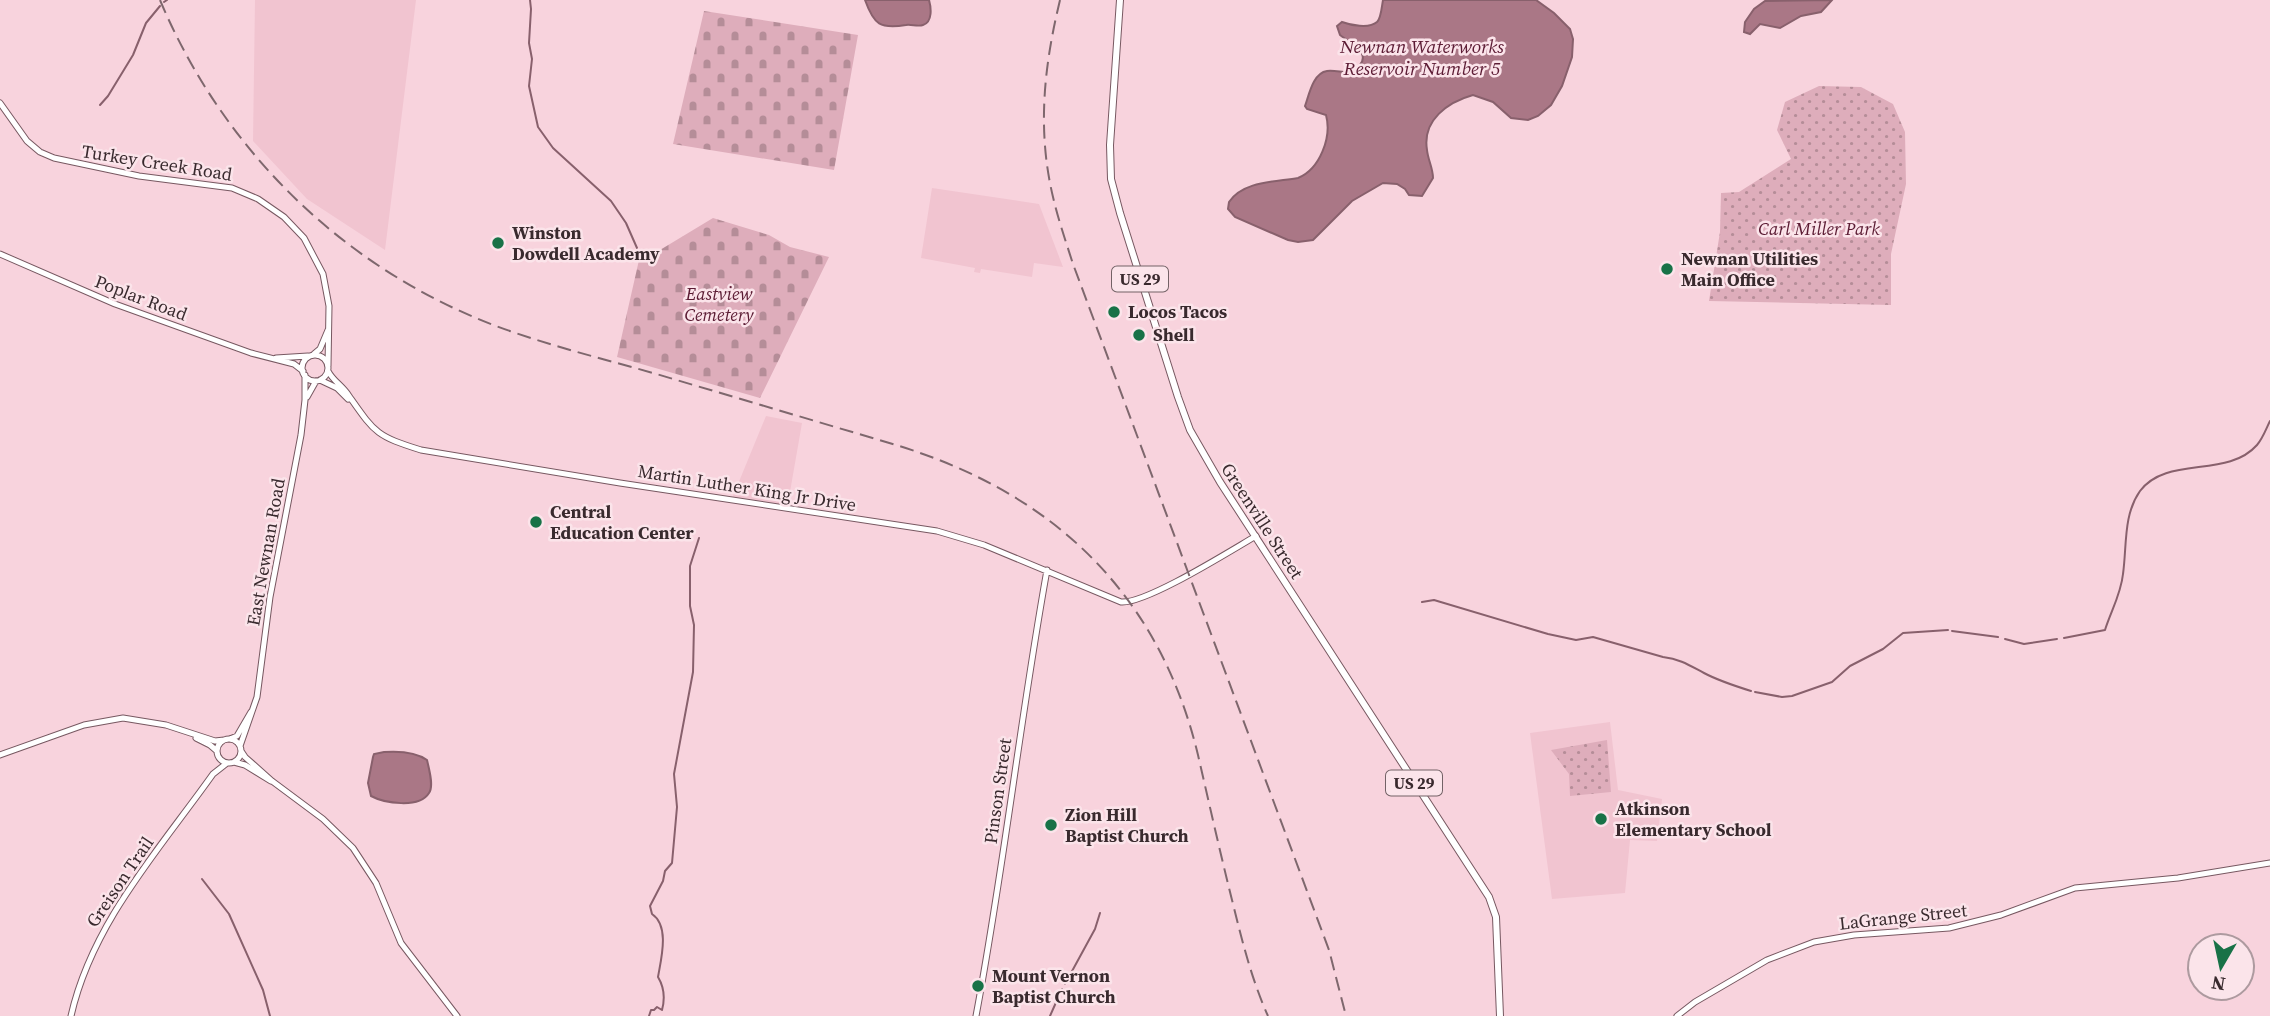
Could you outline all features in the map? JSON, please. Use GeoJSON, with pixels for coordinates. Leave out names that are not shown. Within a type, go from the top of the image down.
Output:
{"type":"FeatureCollection","features":[{"type":"Feature","properties":{"kind":"main road","name":"Greenville Street"},"geometry":{"type":"LineString","coordinates":[[1120,0],[1110,145],[1113,188],[1190,430],[1221,484],[1489,897],[1496,917],[1500,1016]]}},
{"type":"Feature","properties":{"kind":"street","name":"Turkey Creek Road"},"geometry":{"type":"LineString","coordinates":[[0,103],[27,141],[54,159],[139,176],[232,188],[268,205],[299,231],[318,263],[327,293],[330,340],[328,368]]}},
{"type":"Feature","properties":{"kind":"street","name":"Poplar Road"},"geometry":{"type":"LineString","coordinates":[[0,254],[116,304],[251,353],[293,363],[304,373]]}},
{"type":"Feature","properties":{"kind":"street"},"geometry":{"type":"LineString","coordinates":[[312,356],[321,357],[328,368],[318,380],[304,373],[304,363],[312,356],[320,349],[328,330]]}},
{"type":"Feature","properties":{"kind":"street","name":"Poplar Road"},"geometry":{"type":"LineString","coordinates":[[276,358],[312,356]]}},
{"type":"Feature","properties":{"kind":"street","name":"Martin Luther King Jr Drive"},"geometry":{"type":"LineString","coordinates":[[328,368],[331,376],[351,397],[355,406]]}},
{"type":"Feature","properties":{"kind":"street","name":"East Newnan Road"},"geometry":{"type":"LineString","coordinates":[[241,748],[257,697],[285,511],[301,435],[305,400],[304,373]]}},
{"type":"Feature","properties":{"kind":"street","name":"Martin Luther King Jr Drive"},"geometry":{"type":"LineString","coordinates":[[318,380],[337,388],[376,432],[421,450],[937,531],[984,545],[1112,599],[1129,603],[1189,575],[1256,536]]}},
{"type":"Feature","properties":{"kind":"street","name":"East Newnan Road"},"geometry":{"type":"LineString","coordinates":[[305,400],[318,380]]}},
{"type":"Feature","properties":{"kind":"street","name":"Pinson Street"},"geometry":{"type":"LineString","coordinates":[[976,1016],[1000,879],[1047,570]]}},
{"type":"Feature","properties":{"kind":"street","name":"East Newnan Road"},"geometry":{"type":"LineString","coordinates":[[227,739],[237,736],[253,709]]}},
{"type":"Feature","properties":{"kind":"street"},"geometry":{"type":"LineString","coordinates":[[0,755],[83,725],[123,718],[150,721],[215,741],[236,741],[248,760],[325,821],[359,855],[376,883],[395,935],[457,1016]]}},
{"type":"Feature","properties":{"kind":"street"},"geometry":{"type":"LineString","coordinates":[[184,731],[210,745],[230,763],[245,765],[272,781]]}},
{"type":"Feature","properties":{"kind":"street"},"geometry":{"type":"LineString","coordinates":[[218,755],[219,745],[227,739]]}},
{"type":"Feature","properties":{"kind":"street"},"geometry":{"type":"LineString","coordinates":[[230,763],[239,757],[241,748]]}},
{"type":"Feature","properties":{"kind":"street","name":"Greison Trail"},"geometry":{"type":"LineString","coordinates":[[71,1016],[86,964],[99,937],[123,899],[213,774],[218,755]]}},
{"type":"Feature","properties":{"kind":"street","name":"Greison Trail"},"geometry":{"type":"LineString","coordinates":[[213,774],[230,763]]}},
{"type":"Feature","properties":{"kind":"street","name":"LaGrange Street"},"geometry":{"type":"LineString","coordinates":[[1677,1016],[1695,1002],[1767,960],[1814,942],[1854,935],[1949,928],[1975,923],[2075,888],[2178,878],[2270,863]]}},
{"type":"Feature","properties":{"kind":"shaded area"},"geometry":{"type":"Polygon","coordinates":[[[255,0],[416,0],[385,250],[307,199],[253,141],[255,0]]]}},
{"type":"Feature","properties":{"kind":"shaded area"},"geometry":{"type":"Polygon","coordinates":[[[932,188],[1039,204],[1063,267],[1034,263],[1032,277],[981,269],[980,273],[974,272],[975,268],[921,258],[932,188]]]}},
{"type":"Feature","properties":{"kind":"shaded area"},"geometry":{"type":"Polygon","coordinates":[[[766,416],[802,423],[787,509],[731,501],[766,416]]]}},
{"type":"Feature","properties":{"kind":"shaded area","name":"Atkinson Elementary School"},"geometry":{"type":"Polygon","coordinates":[[[1610,722],[1618,790],[1662,799],[1657,841],[1630,840],[1625,893],[1552,899],[1530,733],[1610,722]]]}},
{"type":"Feature","properties":{"kind":"green space"},"geometry":{"type":"Polygon","coordinates":[[[704,11],[858,35],[834,170],[673,144],[704,11]]]}},
{"type":"Feature","properties":{"kind":"green space","name":"Carl Miller Park"},"geometry":{"type":"Polygon","coordinates":[[[1819,86],[1861,87],[1893,104],[1905,132],[1906,184],[1891,254],[1891,305],[1709,301],[1720,232],[1721,193],[1739,192],[1791,159],[1777,130],[1785,102],[1819,86]]]}},
{"type":"Feature","properties":{"kind":"green space","name":"Eastview Cemetery"},"geometry":{"type":"Polygon","coordinates":[[[713,218],[769,235],[790,247],[829,257],[760,398],[617,357],[639,260],[713,218]]]}},
{"type":"Feature","properties":{"kind":"green space"},"geometry":{"type":"Polygon","coordinates":[[[1607,740],[1611,792],[1570,796],[1569,774],[1551,750],[1607,740]]]}},
{"type":"Feature","properties":{"kind":"water"},"geometry":{"type":"Polygon","coordinates":[[[865,0],[929,0],[930,18],[921,26],[884,25],[875,20],[865,0]]]}},
{"type":"Feature","properties":{"kind":"water","name":"Newnan Waterworks Reservoir Number 5"},"geometry":{"type":"Polygon","coordinates":[[[1383,0],[1536,0],[1570,29],[1573,39],[1572,57],[1562,86],[1551,105],[1538,116],[1528,120],[1511,118],[1493,102],[1473,95],[1455,102],[1439,114],[1429,130],[1427,150],[1433,178],[1422,196],[1409,195],[1397,184],[1383,183],[1352,201],[1313,240],[1288,240],[1235,217],[1228,209],[1229,202],[1242,190],[1298,178],[1306,174],[1318,160],[1326,142],[1327,124],[1326,115],[1305,106],[1312,85],[1322,73],[1352,72],[1359,66],[1363,56],[1361,52],[1340,35],[1337,26],[1342,22],[1360,26],[1374,24],[1379,18],[1383,0]]]}},
{"type":"Feature","properties":{"kind":"water"},"geometry":{"type":"Polygon","coordinates":[[[1832,0],[1821,12],[1801,16],[1780,28],[1760,24],[1750,34],[1744,32],[1745,22],[1754,9],[1765,1],[1832,0]]]}},
{"type":"Feature","properties":{"kind":"water"},"geometry":{"type":"Polygon","coordinates":[[[384,752],[418,755],[427,760],[431,786],[424,798],[401,803],[371,796],[368,783],[373,757],[374,754],[384,752]]]}},
{"type":"Feature","properties":{"kind":"waterway"},"geometry":{"type":"LineString","coordinates":[[530,0],[529,43],[532,59],[529,86],[538,127],[553,148],[611,201],[626,223],[637,248]]}},
{"type":"Feature","properties":{"kind":"waterway"},"geometry":{"type":"LineString","coordinates":[[100,105],[133,55],[146,23],[160,6]]}},
{"type":"Feature","properties":{"kind":"waterway"},"geometry":{"type":"LineString","coordinates":[[2064,638],[2105,630],[2120,589],[2128,520],[2140,491],[2165,473],[2214,465],[2244,455],[2257,445],[2270,421]]}},
{"type":"Feature","properties":{"kind":"waterway"},"geometry":{"type":"LineString","coordinates":[[649,1016],[651,1010],[657,1007],[662,1010],[663,1002],[663,989],[658,977],[663,934],[650,906],[663,881],[665,871],[672,863],[677,807],[674,774],[693,672],[694,625],[690,606],[690,566],[699,538]]}},
{"type":"Feature","properties":{"kind":"waterway"},"geometry":{"type":"LineString","coordinates":[[1422,602],[1434,600],[1576,640],[1593,637],[1679,661],[1751,691]]}},
{"type":"Feature","properties":{"kind":"waterway"},"geometry":{"type":"LineString","coordinates":[[1755,692],[1792,696],[1832,682],[1850,666],[1883,649],[1903,633],[1948,630]]}},
{"type":"Feature","properties":{"kind":"waterway"},"geometry":{"type":"LineString","coordinates":[[1952,631],[1998,637]]}},
{"type":"Feature","properties":{"kind":"waterway"},"geometry":{"type":"LineString","coordinates":[[2005,639],[2024,644],[2057,639]]}},
{"type":"Feature","properties":{"kind":"waterway"},"geometry":{"type":"LineString","coordinates":[[202,879],[229,914],[263,990],[270,1016]]}},
{"type":"Feature","properties":{"kind":"waterway"},"geometry":{"type":"LineString","coordinates":[[1065,984],[1095,929],[1100,913]]}},
{"type":"Feature","properties":{"kind":"waterway"},"geometry":{"type":"LineString","coordinates":[[1050,1016],[1062,989]]}},
{"type":"Feature","properties":{"kind":"railway"},"geometry":{"type":"LineString","coordinates":[[160,0],[186,55],[218,106],[254,154],[294,198],[339,237],[388,272],[440,301],[515,333],[896,445],[952,465],[1004,491],[1050,521],[1091,557],[1127,598],[1156,645],[1180,697],[1198,755],[1243,944],[1268,1016]]}},
{"type":"Feature","properties":{"kind":"railway"},"geometry":{"type":"LineString","coordinates":[[1060,0],[1044,98],[1045,147],[1057,214],[1073,264],[1329,950],[1346,1016]]}},
{"type":"Feature","properties":{"kind":"place","name":"Winston Dowdell Academy"},"geometry":{"type":"Point","coordinates":[498,243]}},
{"type":"Feature","properties":{"kind":"place","name":"Newnan Utilities Main Office"},"geometry":{"type":"Point","coordinates":[1667,269]}},
{"type":"Feature","properties":{"kind":"place","name":"Locos Tacos"},"geometry":{"type":"Point","coordinates":[1114,312]}},
{"type":"Feature","properties":{"kind":"place","name":"Shell"},"geometry":{"type":"Point","coordinates":[1139,335]}},
{"type":"Feature","properties":{"kind":"place","name":"Central Education Center"},"geometry":{"type":"Point","coordinates":[536,522]}},
{"type":"Feature","properties":{"kind":"place","name":"Atkinson Elementary School"},"geometry":{"type":"Point","coordinates":[1601,819]}},
{"type":"Feature","properties":{"kind":"place","name":"Zion Hill Baptist Church"},"geometry":{"type":"Point","coordinates":[1051,825]}},
{"type":"Feature","properties":{"kind":"place","name":"Mount Vernon Baptist Church"},"geometry":{"type":"Point","coordinates":[978,986]}}]}
